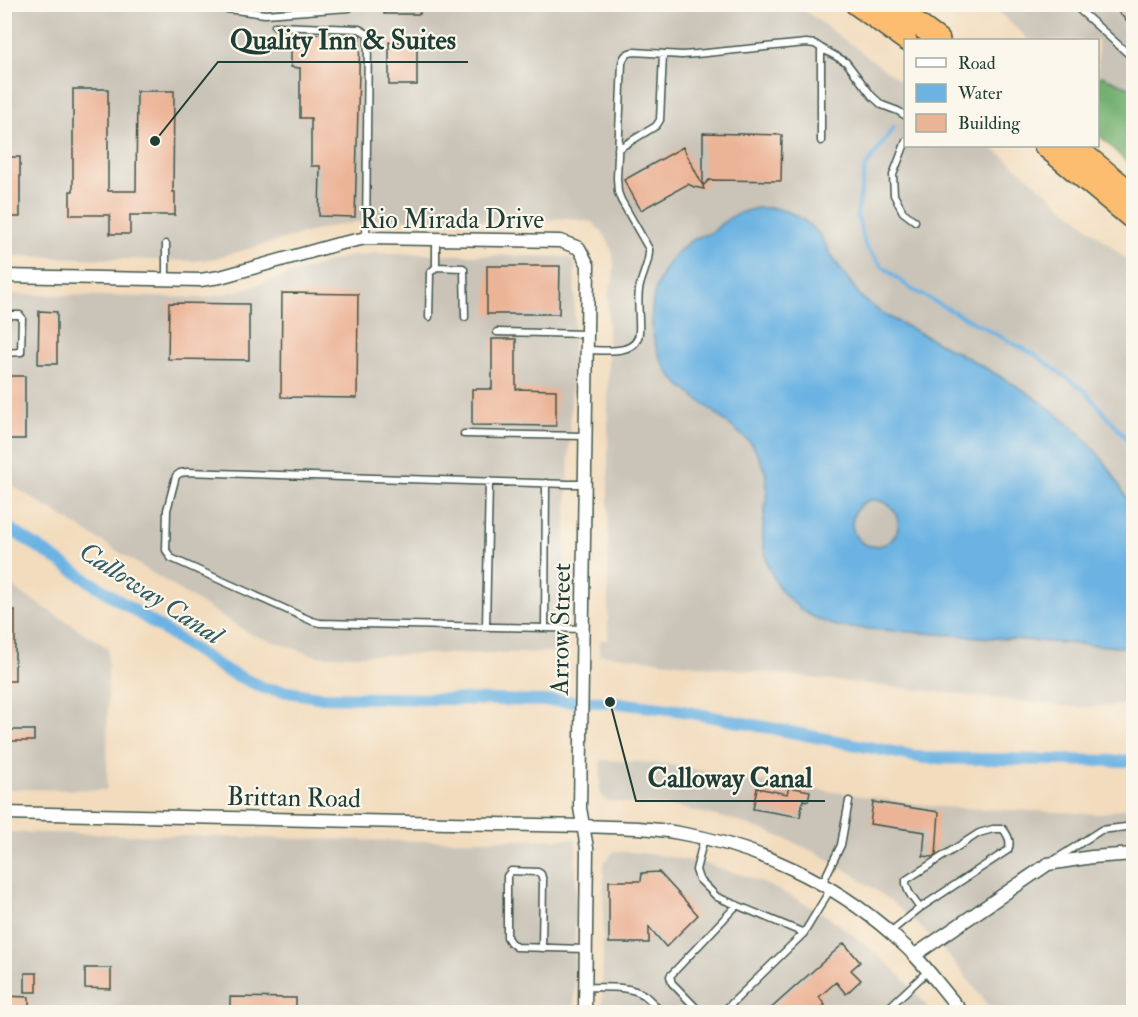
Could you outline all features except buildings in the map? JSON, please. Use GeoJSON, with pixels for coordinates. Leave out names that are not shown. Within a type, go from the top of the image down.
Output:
{"type":"FeatureCollection","features":[{"type":"Feature","properties":{"kind":"highway"},"geometry":{"type":"LineString","coordinates":[[856,4],[905,39]]}},
{"type":"Feature","properties":{"kind":"highway"},"geometry":{"type":"LineString","coordinates":[[890,4],[938,39]]}},
{"type":"Feature","properties":{"kind":"highway"},"geometry":{"type":"LineString","coordinates":[[902,4],[938,39]]}},
{"type":"Feature","properties":{"kind":"highway"},"geometry":{"type":"LineString","coordinates":[[1046,147],[1134,220]]}},
{"type":"Feature","properties":{"kind":"highway"},"geometry":{"type":"LineString","coordinates":[[1075,147],[1134,195]]}},
{"type":"Feature","properties":{"kind":"street","name":"Rio Mirada Drive"},"geometry":{"type":"LineString","coordinates":[[4,276],[200,280],[220,277],[366,238],[560,241],[579,248]]}},
{"type":"Feature","properties":{"kind":"street","name":"Arrow Street"},"geometry":{"type":"LineString","coordinates":[[579,248],[588,264],[580,808],[587,848],[585,1012]]}},
{"type":"Feature","properties":{"kind":"street","name":"Brittan Road"},"geometry":{"type":"LineString","coordinates":[[4,813],[583,826],[642,828],[680,833],[754,853],[790,868],[850,902],[915,955],[962,1012]]}},
{"type":"Feature","properties":{"kind":"street"},"geometry":{"type":"LineString","coordinates":[[915,955],[1048,864],[1092,857],[1134,854]]}},
{"type":"Feature","properties":{"kind":"lane"},"geometry":{"type":"LineString","coordinates":[[189,4],[265,14],[349,8],[349,4]]}},
{"type":"Feature","properties":{"kind":"lane"},"geometry":{"type":"LineString","coordinates":[[282,4],[282,12]]}},
{"type":"Feature","properties":{"kind":"lane"},"geometry":{"type":"LineString","coordinates":[[1072,4],[1134,59]]}},
{"type":"Feature","properties":{"kind":"lane"},"geometry":{"type":"LineString","coordinates":[[275,26],[359,29],[368,34],[366,238]]}},
{"type":"Feature","properties":{"kind":"lane"},"geometry":{"type":"LineString","coordinates":[[587,350],[625,349],[638,341],[639,334],[638,293],[649,249],[621,200],[617,178],[624,57],[627,53],[696,54],[815,44],[846,62],[872,96],[882,105],[904,115]]}},
{"type":"Feature","properties":{"kind":"lane"},"geometry":{"type":"LineString","coordinates":[[821,48],[821,141]]}},
{"type":"Feature","properties":{"kind":"lane"},"geometry":{"type":"LineString","coordinates":[[618,149],[656,126],[660,120],[663,54]]}},
{"type":"Feature","properties":{"kind":"lane"},"geometry":{"type":"LineString","coordinates":[[904,146],[892,176],[894,195],[903,212],[915,220]]}},
{"type":"Feature","properties":{"kind":"lane"},"geometry":{"type":"LineString","coordinates":[[429,317],[430,273],[436,267],[436,239]]}},
{"type":"Feature","properties":{"kind":"lane"},"geometry":{"type":"LineString","coordinates":[[4,262],[5,240]]}},
{"type":"Feature","properties":{"kind":"lane"},"geometry":{"type":"LineString","coordinates":[[166,244],[166,280]]}},
{"type":"Feature","properties":{"kind":"lane"},"geometry":{"type":"LineString","coordinates":[[436,267],[464,269],[465,317]]}},
{"type":"Feature","properties":{"kind":"lane"},"geometry":{"type":"LineString","coordinates":[[4,315],[20,315],[22,318],[21,352],[4,353]]}},
{"type":"Feature","properties":{"kind":"lane"},"geometry":{"type":"LineString","coordinates":[[497,332],[587,334]]}},
{"type":"Feature","properties":{"kind":"lane"},"geometry":{"type":"LineString","coordinates":[[464,434],[586,436]]}},
{"type":"Feature","properties":{"kind":"lane"},"geometry":{"type":"LineString","coordinates":[[583,629],[320,623],[171,558],[166,550],[166,530],[167,510],[176,476],[180,473],[585,484]]}},
{"type":"Feature","properties":{"kind":"lane"},"geometry":{"type":"LineString","coordinates":[[486,627],[489,481]]}},
{"type":"Feature","properties":{"kind":"lane"},"geometry":{"type":"LineString","coordinates":[[545,628],[546,483]]}},
{"type":"Feature","properties":{"kind":"lane"},"geometry":{"type":"LineString","coordinates":[[723,1012],[804,933],[826,887],[841,844],[849,801]]}},
{"type":"Feature","properties":{"kind":"lane"},"geometry":{"type":"LineString","coordinates":[[1048,864],[1101,830],[1134,826]]}},
{"type":"Feature","properties":{"kind":"lane"},"geometry":{"type":"LineString","coordinates":[[889,932],[920,908],[1008,850],[1009,838],[1005,831],[993,829],[979,832],[906,880],[907,888],[920,908]]}},
{"type":"Feature","properties":{"kind":"lane"},"geometry":{"type":"LineString","coordinates":[[704,838],[696,870],[699,879],[717,897],[804,933]]}},
{"type":"Feature","properties":{"kind":"lane"},"geometry":{"type":"LineString","coordinates":[[542,948],[543,881],[541,874],[511,871],[507,876],[507,937],[510,942],[516,947],[542,948],[586,949]]}},
{"type":"Feature","properties":{"kind":"lane"},"geometry":{"type":"LineString","coordinates":[[700,1012],[672,984],[670,976],[737,905]]}},
{"type":"Feature","properties":{"kind":"lane"},"geometry":{"type":"LineString","coordinates":[[884,1012],[928,971]]}},
{"type":"Feature","properties":{"kind":"lane"},"geometry":{"type":"LineString","coordinates":[[586,987],[623,988],[636,991],[645,996],[661,1012]]}},
{"type":"Feature","properties":{"kind":"shaded area"},"geometry":{"type":"Polygon","coordinates":[[[5,5],[797,5],[904,83],[904,147],[990,147],[1133,265],[1133,704],[1080,708],[599,654],[600,640],[608,640],[608,292],[613,280],[614,267],[609,243],[592,222],[567,218],[541,222],[387,219],[362,221],[328,227],[215,258],[194,261],[5,256],[5,5]]]}},
{"type":"Feature","properties":{"kind":"shaded area"},"geometry":{"type":"Polygon","coordinates":[[[991,5],[1133,5],[1133,136],[1099,104],[1099,39],[1028,39],[991,5]]]}},
{"type":"Feature","properties":{"kind":"shaded area"},"geometry":{"type":"Polygon","coordinates":[[[378,253],[565,257],[571,259],[575,264],[561,652],[317,656],[250,634],[5,481],[4,294],[206,298],[237,291],[345,257],[378,253]]]}},
{"type":"Feature","properties":{"kind":"shaded area"},"geometry":{"type":"Polygon","coordinates":[[[4,582],[108,648],[107,790],[5,789],[4,582]]]}},
{"type":"Feature","properties":{"kind":"shaded area"},"geometry":{"type":"Polygon","coordinates":[[[601,760],[673,765],[736,778],[939,807],[1100,814],[1133,806],[1133,1012],[993,1012],[960,969],[927,933],[891,901],[851,873],[793,842],[733,820],[677,807],[607,801],[600,792],[601,760]]]}},
{"type":"Feature","properties":{"kind":"shaded area"},"geometry":{"type":"Polygon","coordinates":[[[5,832],[404,841],[576,839],[574,1012],[5,1012],[5,832]]]}},
{"type":"Feature","properties":{"kind":"shaded area"},"geometry":{"type":"Polygon","coordinates":[[[615,851],[653,854],[703,863],[751,878],[785,893],[829,917],[870,948],[902,977],[932,1012],[602,1012],[604,862],[615,851]]]}},
{"type":"Feature","properties":{"kind":"green space"},"geometry":{"type":"Polygon","coordinates":[[[1102,76],[1131,88],[1133,91],[1133,168],[1099,135],[1099,78],[1102,76]]]}},
{"type":"Feature","properties":{"kind":"water"},"geometry":{"type":"Polygon","coordinates":[[[757,208],[774,208],[789,212],[804,220],[821,236],[832,257],[861,297],[885,315],[1020,388],[1047,406],[1082,435],[1107,465],[1133,509],[1133,648],[841,627],[808,614],[784,593],[768,565],[764,548],[767,480],[758,455],[749,442],[674,379],[664,365],[653,332],[654,297],[667,265],[692,240],[712,232],[740,213],[757,208]],[[870,500],[855,511],[852,528],[860,541],[868,545],[877,546],[887,543],[894,537],[897,530],[898,521],[895,513],[890,506],[881,501],[870,500]]]}},
{"type":"Feature","properties":{"kind":"waterway"},"geometry":{"type":"LineString","coordinates":[[894,127],[865,168],[857,215],[866,247],[882,266],[911,289],[1035,355],[1085,391],[1134,449]]}},
{"type":"Feature","properties":{"kind":"waterway","name":"Calloway Canal"},"geometry":{"type":"LineString","coordinates":[[4,525],[225,670],[264,688],[318,697],[610,702],[677,710],[924,758],[1134,760]]}},
{"type":"Feature","properties":{"kind":"place","name":"Quality Inn & Suites"},"geometry":{"type":"Point","coordinates":[155,141]}},
{"type":"Feature","properties":{"kind":"place","name":"Calloway Canal"},"geometry":{"type":"Point","coordinates":[610,702]}}]}
